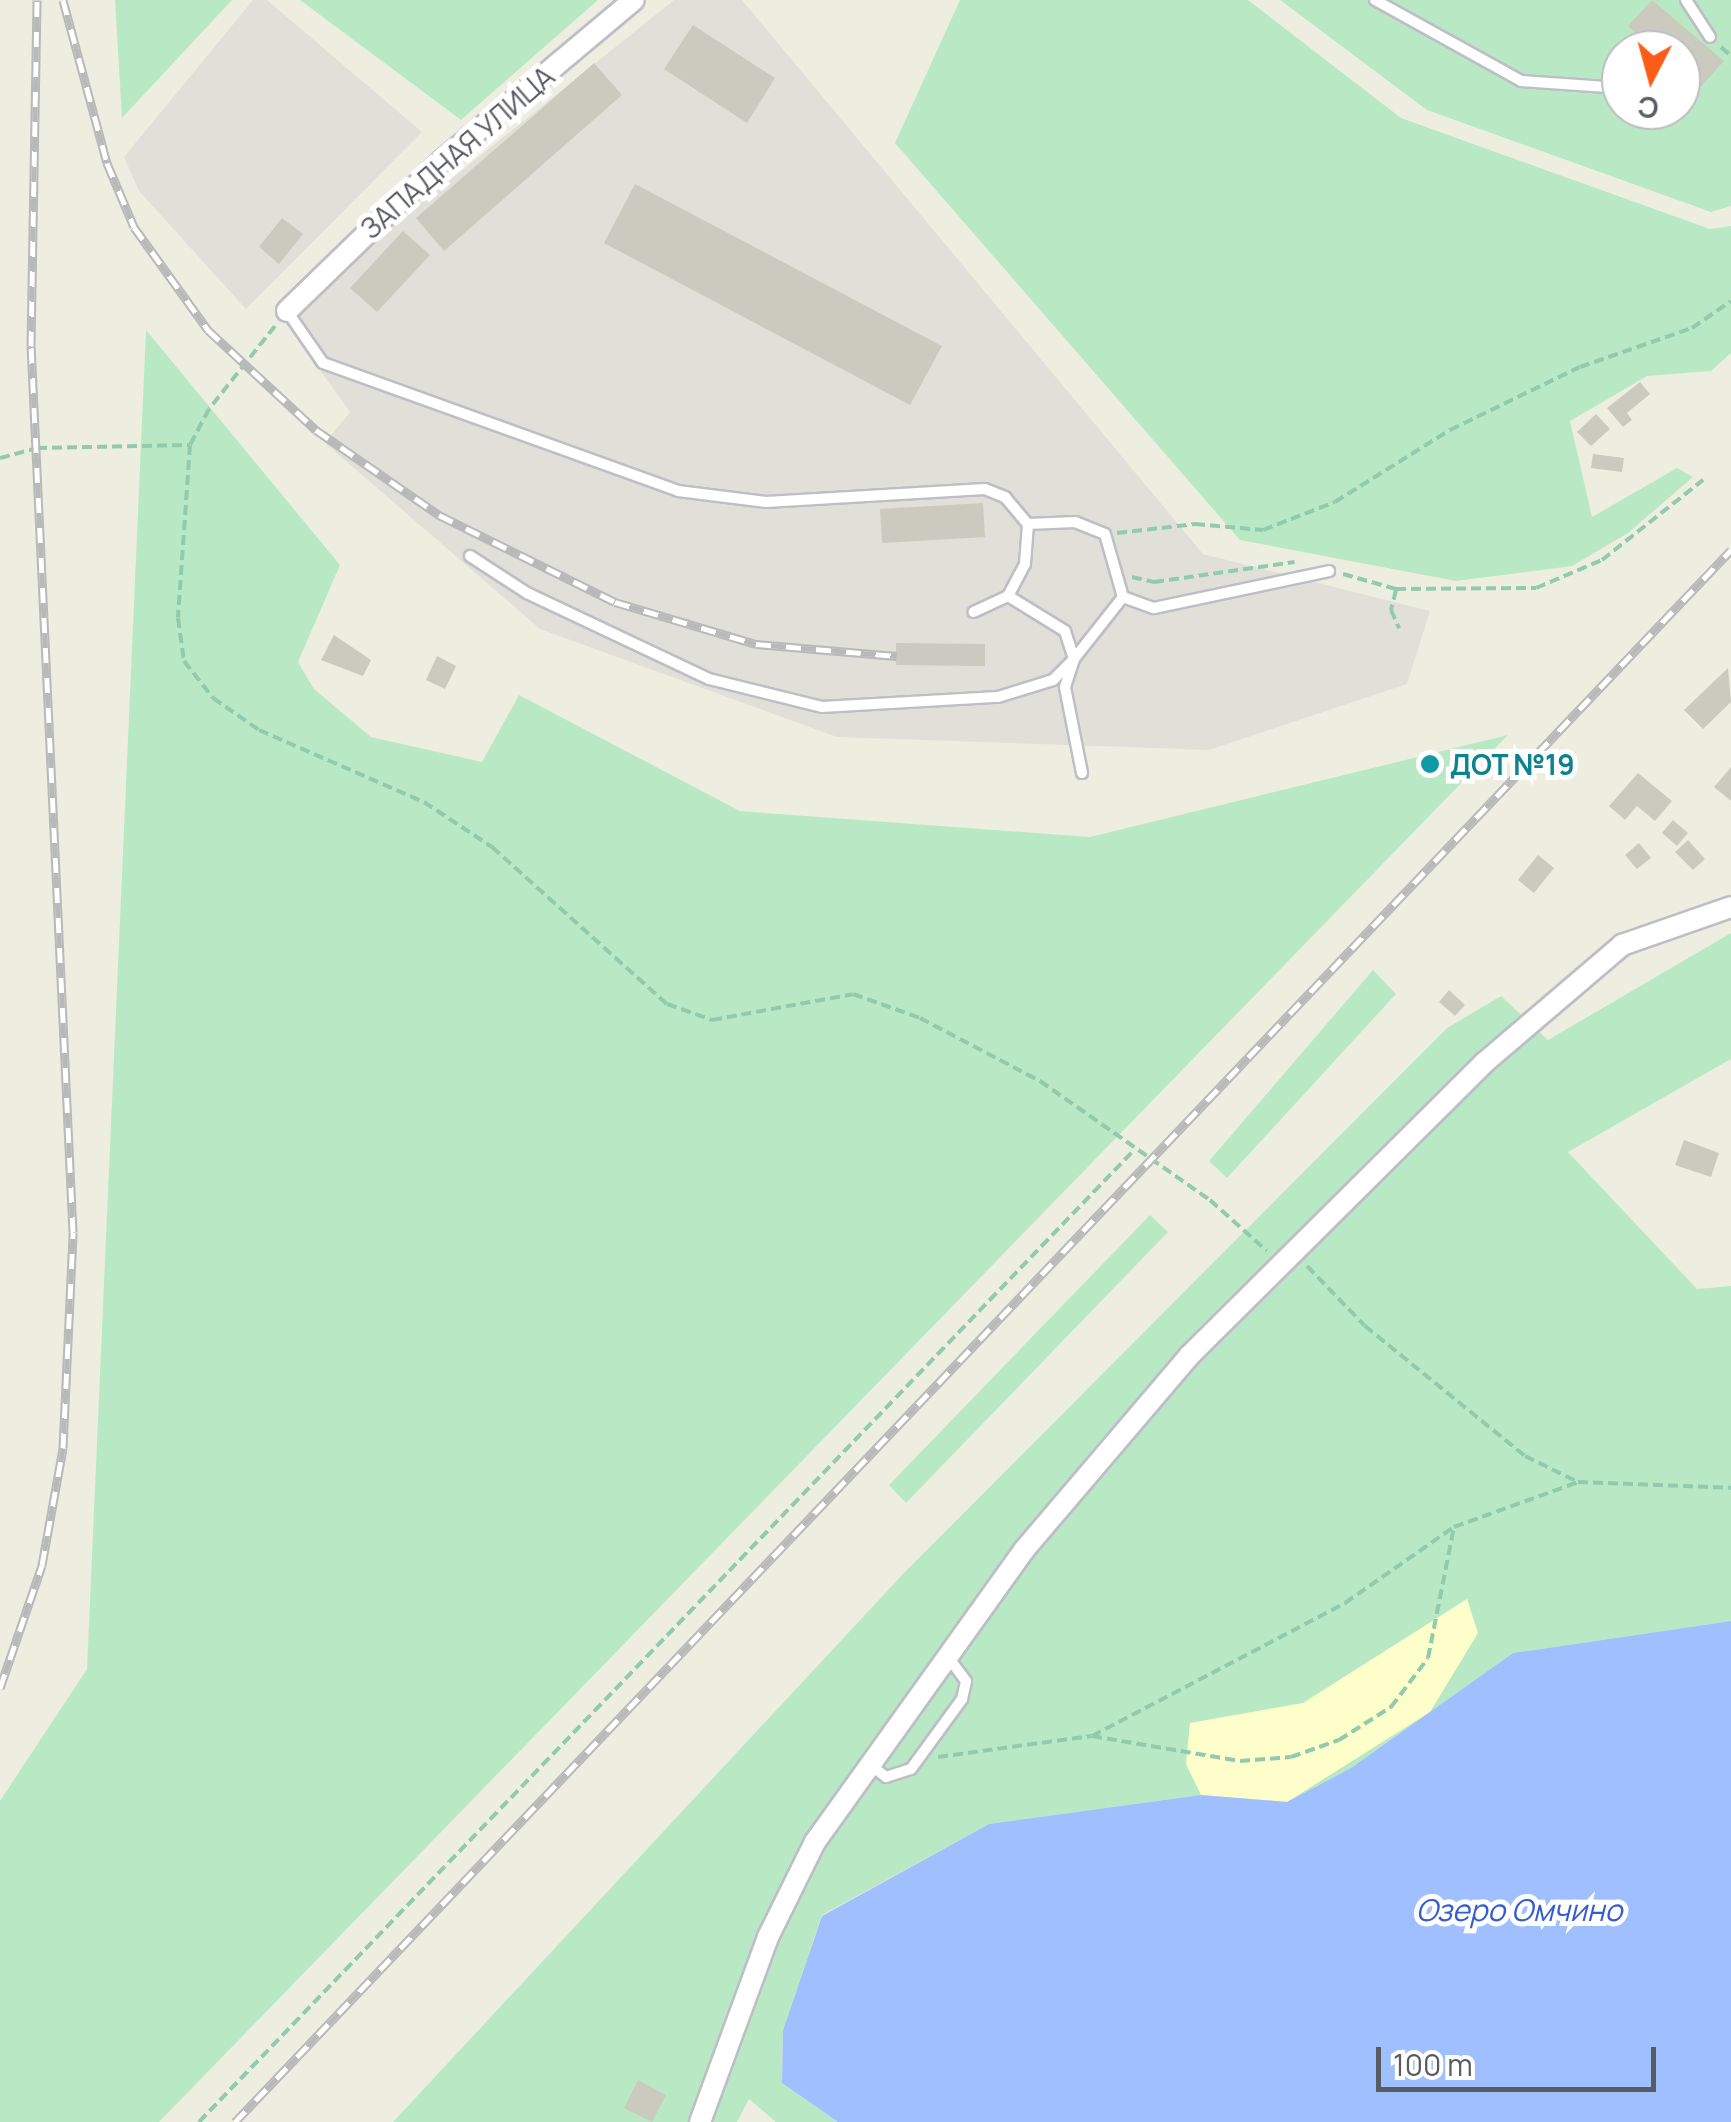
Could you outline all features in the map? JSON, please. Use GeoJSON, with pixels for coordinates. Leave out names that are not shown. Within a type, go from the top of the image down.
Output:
{"type":"FeatureCollection","features":[{"type":"Feature","properties":{"kind":"street","name":"ЗАПАДНАЯ УЛИЦА"},"geometry":{"type":"LineString","coordinates":[[287,311],[443,160],[634,0]]}},
{"type":"Feature","properties":{"kind":"street"},"geometry":{"type":"LineString","coordinates":[[700,2122],[768,1937],[814,1842],[867,1762],[1024,1550],[1189,1356],[1290,1261],[1484,1063],[1622,944],[1731,907]]}},
{"type":"Feature","properties":{"kind":"lane"},"geometry":{"type":"LineString","coordinates":[[1375,0],[1521,82],[1601,87]]}},
{"type":"Feature","properties":{"kind":"lane"},"geometry":{"type":"LineString","coordinates":[[1686,0],[1710,37]]}},
{"type":"Feature","properties":{"kind":"lane"},"geometry":{"type":"LineString","coordinates":[[287,311],[323,363],[678,491],[766,502],[985,489],[1005,497],[1028,524],[1025,564],[1008,596],[973,612]]}},
{"type":"Feature","properties":{"kind":"lane"},"geometry":{"type":"LineString","coordinates":[[1028,524],[1075,522],[1106,534],[1123,597]]}},
{"type":"Feature","properties":{"kind":"lane"},"geometry":{"type":"LineString","coordinates":[[470,556],[527,592],[708,679],[822,707],[998,697],[1053,680],[1123,597]]}},
{"type":"Feature","properties":{"kind":"lane"},"geometry":{"type":"LineString","coordinates":[[1123,597],[1154,608],[1329,571]]}},
{"type":"Feature","properties":{"kind":"lane"},"geometry":{"type":"LineString","coordinates":[[1008,596],[1065,631],[1074,658],[1067,713],[1082,773]]}},
{"type":"Feature","properties":{"kind":"lane"},"geometry":{"type":"LineString","coordinates":[[867,1762],[886,1777],[917,1761],[962,1699],[966,1681],[948,1657]]}},
{"type":"Feature","properties":{"kind":"path"},"geometry":{"type":"LineString","coordinates":[[1106,534],[1195,524],[1262,530],[1335,502],[1450,430],[1580,367],[1692,328],[1731,300]]}},
{"type":"Feature","properties":{"kind":"path"},"geometry":{"type":"LineString","coordinates":[[287,311],[209,409],[190,445],[178,618],[184,662],[213,698],[259,730],[451,820],[492,848],[667,1004],[712,1020],[852,994],[920,1018],[1040,1081],[1290,1261],[1524,1456],[1578,1482]]}},
{"type":"Feature","properties":{"kind":"path"},"geometry":{"type":"LineString","coordinates":[[0,458],[37,448],[190,445]]}},
{"type":"Feature","properties":{"kind":"path"},"geometry":{"type":"LineString","coordinates":[[1115,567],[1154,582],[1296,562],[1396,589],[1536,588],[1602,560],[1703,480]]}},
{"type":"Feature","properties":{"kind":"path"},"geometry":{"type":"LineString","coordinates":[[1396,589],[1391,610],[1399,628]]}},
{"type":"Feature","properties":{"kind":"path"},"geometry":{"type":"LineString","coordinates":[[199,2122],[1135,1149]]}},
{"type":"Feature","properties":{"kind":"path"},"geometry":{"type":"LineString","coordinates":[[1092,1736],[1345,1603],[1454,1527],[1578,1482],[1731,1488]]}},
{"type":"Feature","properties":{"kind":"path"},"geometry":{"type":"LineString","coordinates":[[917,1761],[1092,1736],[1240,1761],[1291,1757],[1339,1740],[1391,1707],[1428,1658],[1454,1527]]}},
{"type":"Feature","properties":{"kind":"shaded area"},"geometry":{"type":"Polygon","coordinates":[[[115,0],[232,0],[122,118],[115,0]]]}},
{"type":"Feature","properties":{"kind":"shaded area"},"geometry":{"type":"Polygon","coordinates":[[[253,0],[267,0],[422,132],[246,309],[139,191],[124,157],[253,0]]]}},
{"type":"Feature","properties":{"kind":"shaded area"},"geometry":{"type":"Polygon","coordinates":[[[300,0],[598,0],[461,120],[300,0]]]}},
{"type":"Feature","properties":{"kind":"shaded area"},"geometry":{"type":"Polygon","coordinates":[[[674,0],[742,0],[1203,554],[1430,611],[1407,684],[1209,750],[837,737],[540,629],[325,443],[350,412],[281,316],[674,0]]]}},
{"type":"Feature","properties":{"kind":"shaded area"},"geometry":{"type":"Polygon","coordinates":[[[960,0],[1248,0],[1401,118],[1710,229],[1731,226],[1731,353],[1711,371],[1647,376],[1570,421],[1592,517],[1677,468],[1693,477],[1628,533],[1572,566],[1456,581],[1240,540],[895,143],[960,0]]]}},
{"type":"Feature","properties":{"kind":"shaded area"},"geometry":{"type":"Polygon","coordinates":[[[1280,0],[1731,0],[1731,206],[1711,212],[1427,110],[1280,0]]]}},
{"type":"Feature","properties":{"kind":"shaded area"},"geometry":{"type":"Polygon","coordinates":[[[146,330],[340,565],[298,662],[314,689],[371,737],[482,762],[519,695],[740,811],[1090,837],[1508,735],[159,2122],[0,2122],[0,1801],[87,1669],[146,330]]]}},
{"type":"Feature","properties":{"kind":"shaded area"},"geometry":{"type":"Polygon","coordinates":[[[1731,933],[1731,1059],[1568,1152],[1697,1289],[1731,1286],[1731,1621],[1513,1653],[1351,1768],[1287,1802],[1201,1795],[989,1824],[822,1915],[783,2030],[782,2083],[838,2122],[776,2122],[749,2099],[737,2122],[393,2122],[903,1574],[1447,1028],[1501,996],[1548,1040],[1731,933]]]}},
{"type":"Feature","properties":{"kind":"shaded area"},"geometry":{"type":"Polygon","coordinates":[[[1373,970],[1396,994],[1227,1178],[1209,1161],[1373,970]]]}},
{"type":"Feature","properties":{"kind":"shaded area"},"geometry":{"type":"Polygon","coordinates":[[[1150,1215],[1168,1232],[906,1503],[889,1485],[1150,1215]]]}},
{"type":"Feature","properties":{"kind":"sand"},"geometry":{"type":"Polygon","coordinates":[[[1467,1599],[1478,1633],[1430,1712],[1287,1802],[1201,1795],[1186,1764],[1190,1723],[1303,1703],[1467,1599]]]}},
{"type":"Feature","properties":{"kind":"water","name":"Озеро Омчино"},"geometry":{"type":"Polygon","coordinates":[[[1731,1621],[1731,2122],[838,2122],[782,2083],[783,2030],[822,1916],[989,1824],[1201,1795],[1287,1802],[1351,1768],[1513,1653],[1731,1621]]]}},
{"type":"Feature","properties":{"kind":"building"},"geometry":{"type":"Polygon","coordinates":[[[1652,0],[1687,30],[1632,30],[1628,26],[1652,0]]]}},
{"type":"Feature","properties":{"kind":"building"},"geometry":{"type":"Polygon","coordinates":[[[693,25],[775,78],[747,123],[664,69],[693,25]]]}},
{"type":"Feature","properties":{"kind":"building"},"geometry":{"type":"Polygon","coordinates":[[[1701,42],[1724,61],[1701,87],[1701,42]]]}},
{"type":"Feature","properties":{"kind":"building"},"geometry":{"type":"Polygon","coordinates":[[[594,63],[622,95],[444,251],[416,218],[594,63]]]}},
{"type":"Feature","properties":{"kind":"building"},"geometry":{"type":"Polygon","coordinates":[[[635,184],[942,346],[910,405],[604,243],[635,184]]]}},
{"type":"Feature","properties":{"kind":"building"},"geometry":{"type":"Polygon","coordinates":[[[282,218],[303,234],[279,264],[259,247],[282,218]]]}},
{"type":"Feature","properties":{"kind":"building"},"geometry":{"type":"Polygon","coordinates":[[[403,231],[430,255],[377,312],[350,288],[403,231]]]}},
{"type":"Feature","properties":{"kind":"building"},"geometry":{"type":"Polygon","coordinates":[[[1640,382],[1650,394],[1627,413],[1632,420],[1623,427],[1607,408],[1640,382]]]}},
{"type":"Feature","properties":{"kind":"building"},"geometry":{"type":"Polygon","coordinates":[[[1596,414],[1610,429],[1591,446],[1577,432],[1596,414]]]}},
{"type":"Feature","properties":{"kind":"building"},"geometry":{"type":"Polygon","coordinates":[[[1593,454],[1624,458],[1622,472],[1591,468],[1593,454]]]}},
{"type":"Feature","properties":{"kind":"building"},"geometry":{"type":"Polygon","coordinates":[[[983,503],[985,537],[882,543],[880,509],[983,503]]]}},
{"type":"Feature","properties":{"kind":"building"},"geometry":{"type":"Polygon","coordinates":[[[334,635],[371,660],[363,676],[321,660],[334,635]]]}},
{"type":"Feature","properties":{"kind":"building"},"geometry":{"type":"Polygon","coordinates":[[[896,643],[985,644],[985,666],[896,665],[896,643]]]}},
{"type":"Feature","properties":{"kind":"building"},"geometry":{"type":"Polygon","coordinates":[[[437,656],[456,666],[445,689],[426,680],[437,656]]]}},
{"type":"Feature","properties":{"kind":"building"},"geometry":{"type":"Polygon","coordinates":[[[1728,668],[1731,702],[1703,729],[1684,710],[1728,668]]]}},
{"type":"Feature","properties":{"kind":"building"},"geometry":{"type":"Polygon","coordinates":[[[1731,767],[1731,801],[1714,787],[1731,767]]]}},
{"type":"Feature","properties":{"kind":"building"},"geometry":{"type":"Polygon","coordinates":[[[1638,773],[1672,801],[1655,821],[1637,806],[1625,820],[1609,806],[1638,773]]]}},
{"type":"Feature","properties":{"kind":"building"},"geometry":{"type":"Polygon","coordinates":[[[1673,820],[1688,833],[1677,846],[1662,833],[1673,820]]]}},
{"type":"Feature","properties":{"kind":"building"},"geometry":{"type":"Polygon","coordinates":[[[1688,840],[1705,859],[1693,870],[1675,852],[1688,840]]]}},
{"type":"Feature","properties":{"kind":"building"},"geometry":{"type":"Polygon","coordinates":[[[1639,843],[1651,858],[1637,869],[1625,855],[1639,843]]]}},
{"type":"Feature","properties":{"kind":"building"},"geometry":{"type":"Polygon","coordinates":[[[1538,855],[1554,868],[1534,893],[1518,880],[1538,855]]]}},
{"type":"Feature","properties":{"kind":"building"},"geometry":{"type":"Polygon","coordinates":[[[1449,990],[1465,1005],[1455,1016],[1439,1002],[1449,990]]]}},
{"type":"Feature","properties":{"kind":"building"},"geometry":{"type":"Polygon","coordinates":[[[1684,1140],[1719,1153],[1711,1177],[1675,1165],[1684,1140]]]}},
{"type":"Feature","properties":{"kind":"building"},"geometry":{"type":"Polygon","coordinates":[[[638,2080],[666,2095],[652,2122],[624,2108],[638,2080]]]}},
{"type":"Feature","properties":{"kind":"railway"},"geometry":{"type":"LineString","coordinates":[[0,1688],[42,1565],[63,1448],[73,1232],[31,346],[37,0]]}},
{"type":"Feature","properties":{"kind":"railway"},"geometry":{"type":"LineString","coordinates":[[63,0],[107,163],[134,227],[208,330],[316,430],[439,515],[615,602],[756,644],[896,656]]}},
{"type":"Feature","properties":{"kind":"railway"},"geometry":{"type":"LineString","coordinates":[[235,2122],[1731,550]]}},
{"type":"Feature","properties":{"kind":"place","name":"ДОТ №19"},"geometry":{"type":"Point","coordinates":[1430,764]}}]}
